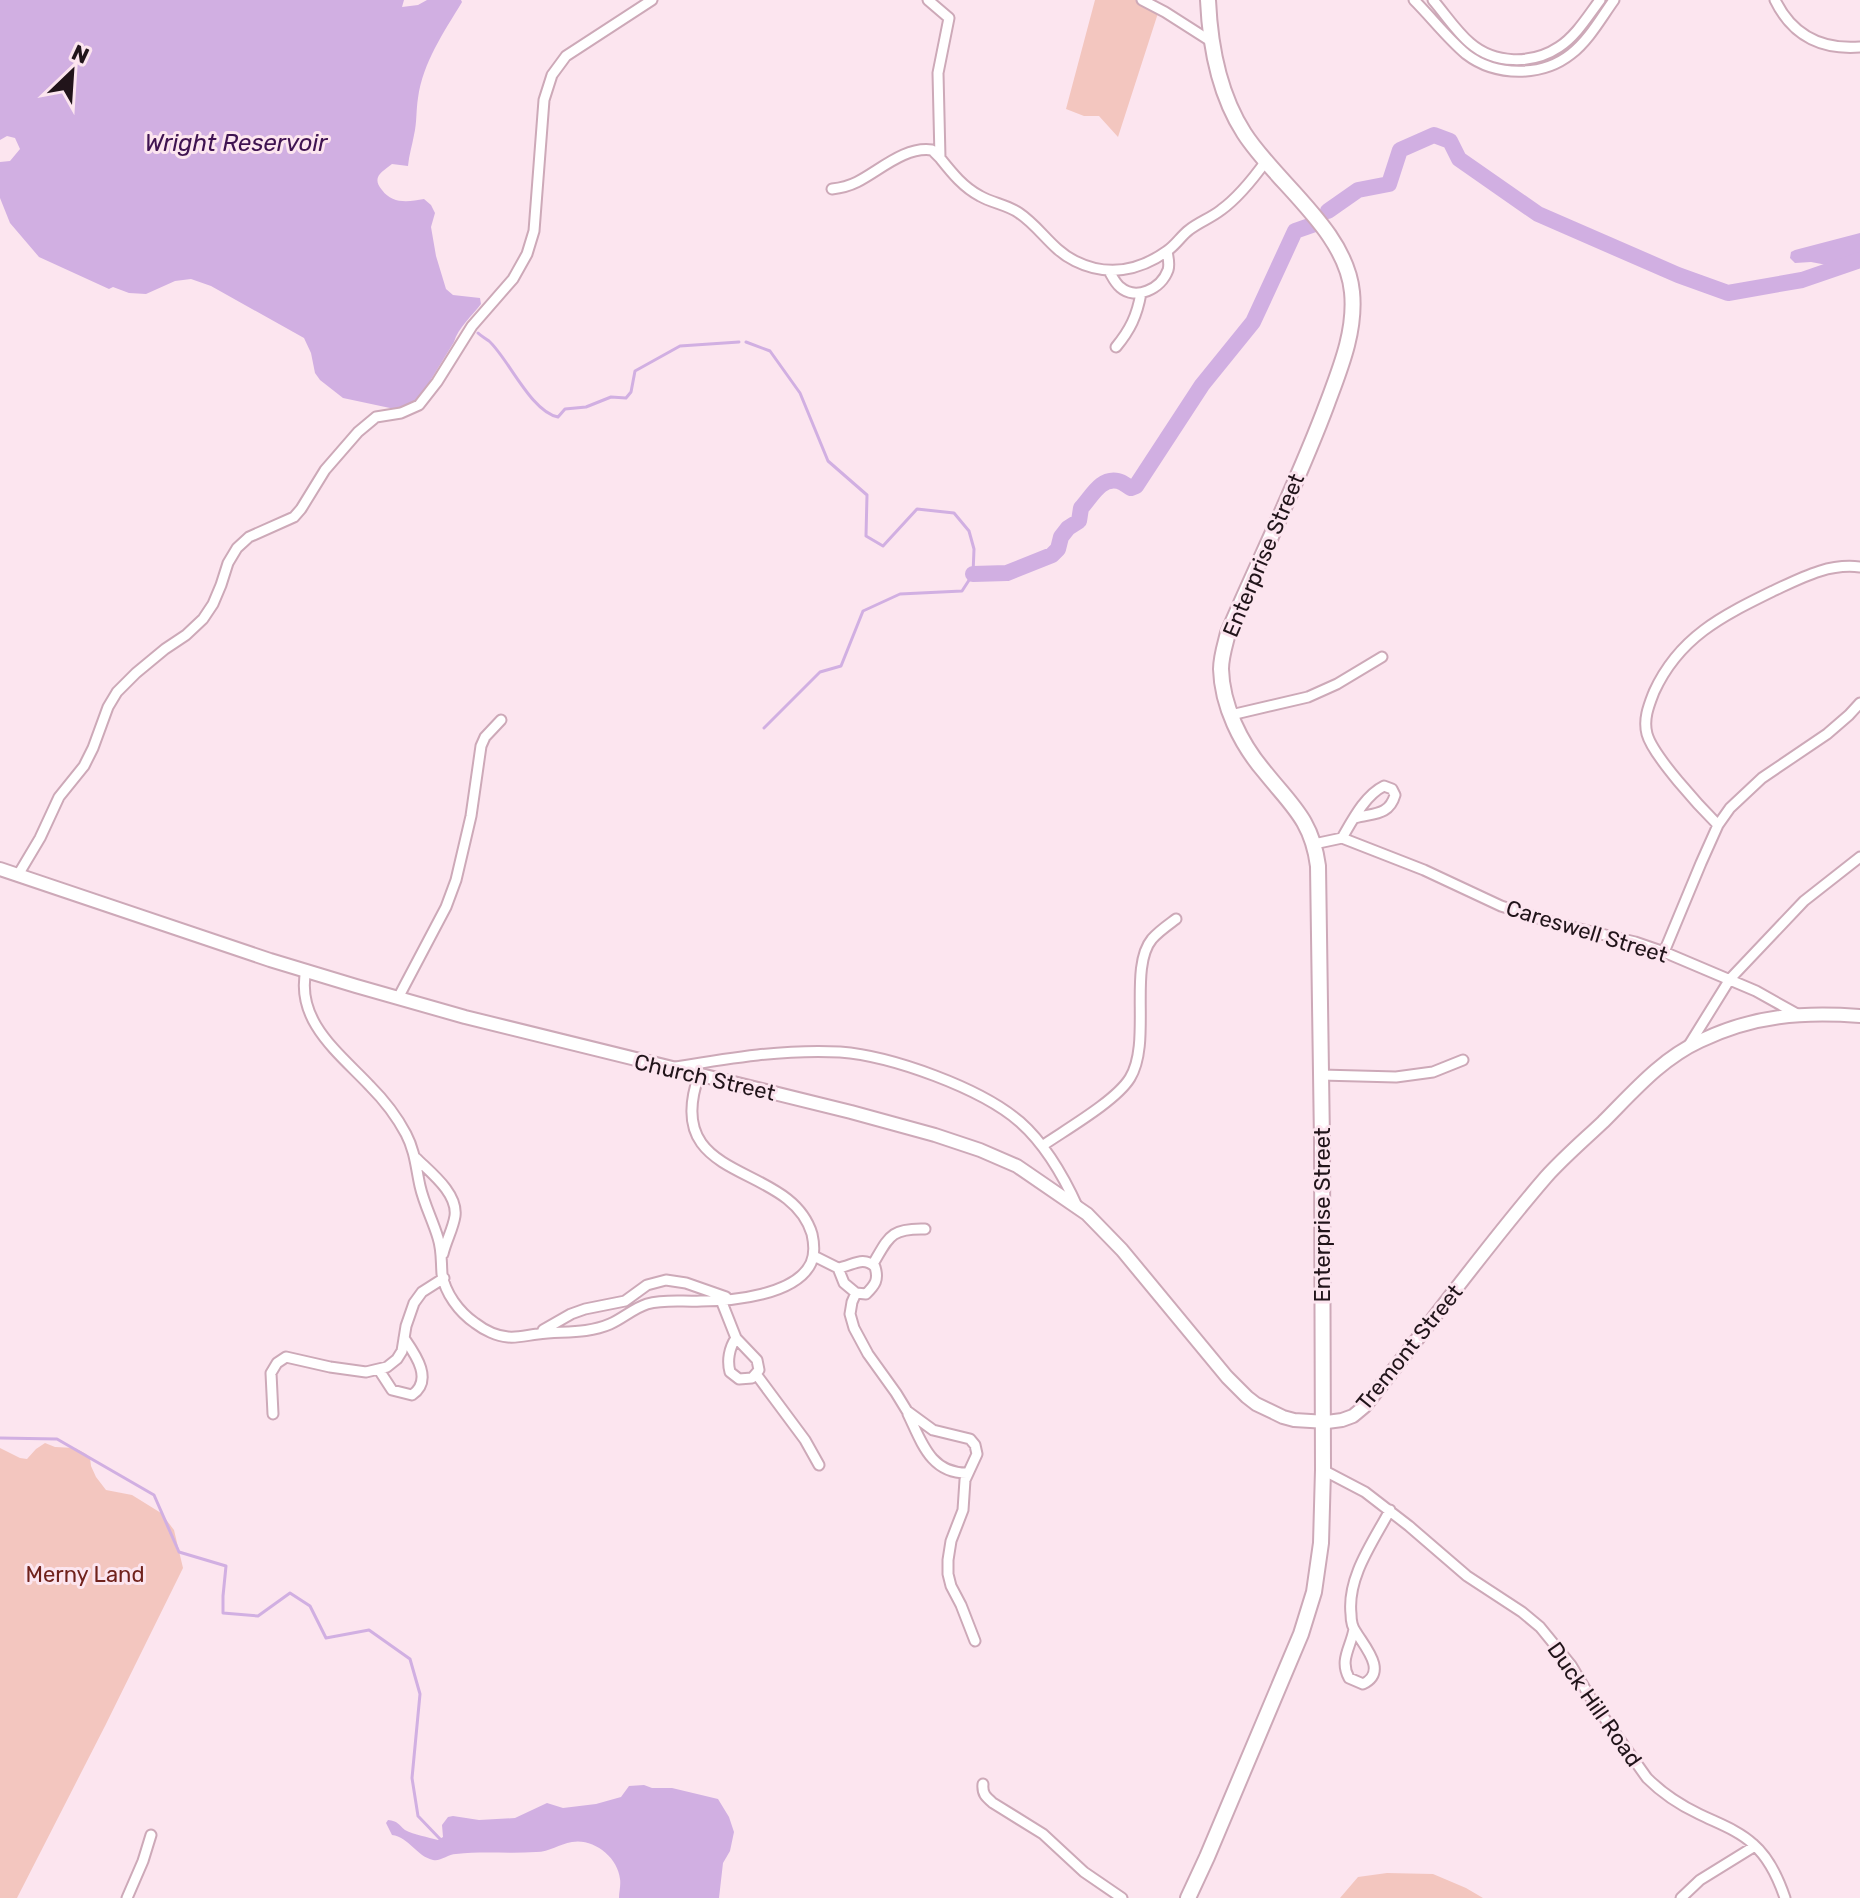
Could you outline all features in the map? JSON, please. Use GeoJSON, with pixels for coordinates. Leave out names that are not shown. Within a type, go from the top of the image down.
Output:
{"type":"FeatureCollection","features":[{"type":"Feature","properties":{"kind":"main road","name":"Enterprise Street"},"geometry":{"type":"LineString","coordinates":[[1208,0],[1214,56],[1238,122],[1266,161],[1313,213],[1336,248],[1351,284],[1353,316],[1344,355],[1317,430],[1228,633],[1221,672],[1225,697],[1245,744],[1303,818],[1314,844],[1319,886],[1323,1421]]}},
{"type":"Feature","properties":{"kind":"main road","name":"Church Street"},"geometry":{"type":"LineString","coordinates":[[0,869],[398,998],[851,1112],[959,1142],[1017,1166],[1078,1208],[1122,1250],[1227,1377],[1249,1399],[1283,1417],[1323,1421]]}},
{"type":"Feature","properties":{"kind":"main road","name":"Careswell Street"},"geometry":{"type":"LineString","coordinates":[[1797,1014],[1860,1016]]}},
{"type":"Feature","properties":{"kind":"main road","name":"Tremont Street"},"geometry":{"type":"LineString","coordinates":[[1323,1421],[1342,1420],[1355,1415],[1365,1406],[1548,1176],[1651,1075],[1688,1047],[1746,1023],[1797,1014]]}},
{"type":"Feature","properties":{"kind":"main road"},"geometry":{"type":"LineString","coordinates":[[1188,1898],[1306,1619],[1314,1592],[1321,1543],[1323,1421]]}},
{"type":"Feature","properties":{"kind":"street"},"geometry":{"type":"LineString","coordinates":[[18,875],[59,797],[84,766],[117,692],[203,619],[217,596],[232,555],[249,537],[294,517],[325,470],[358,432],[376,417],[410,411],[419,405],[472,326],[513,279],[530,247],[534,231],[544,100],[549,80],[566,56],[652,0]]}},
{"type":"Feature","properties":{"kind":"street"},"geometry":{"type":"LineString","coordinates":[[928,0],[949,18],[938,73],[940,158]]}},
{"type":"Feature","properties":{"kind":"street"},"geometry":{"type":"LineString","coordinates":[[1142,0],[1212,42]]}},
{"type":"Feature","properties":{"kind":"street"},"geometry":{"type":"LineString","coordinates":[[1414,0],[1470,57],[1496,69],[1517,71],[1555,64],[1572,54],[1614,0]]}},
{"type":"Feature","properties":{"kind":"street"},"geometry":{"type":"LineString","coordinates":[[1433,0],[1459,32],[1481,51],[1515,60],[1550,52],[1567,40],[1600,0]]}},
{"type":"Feature","properties":{"kind":"street"},"geometry":{"type":"LineString","coordinates":[[1775,0],[1789,24],[1810,39],[1838,47],[1860,47]]}},
{"type":"Feature","properties":{"kind":"street"},"geometry":{"type":"LineString","coordinates":[[1451,39],[1459,32]]}},
{"type":"Feature","properties":{"kind":"street"},"geometry":{"type":"LineString","coordinates":[[1536,57],[1538,69]]}},
{"type":"Feature","properties":{"kind":"street"},"geometry":{"type":"LineString","coordinates":[[832,189],[857,182],[906,155],[919,150],[932,150],[970,190],[1018,212],[1049,243],[1072,260],[1109,271],[1134,269],[1167,251],[1187,231],[1230,203],[1266,161]]}},
{"type":"Feature","properties":{"kind":"street"},"geometry":{"type":"LineString","coordinates":[[1109,271],[1122,289],[1141,293],[1157,286],[1166,275],[1169,268],[1167,251]]}},
{"type":"Feature","properties":{"kind":"street"},"geometry":{"type":"LineString","coordinates":[[1116,347],[1133,324],[1141,293]]}},
{"type":"Feature","properties":{"kind":"street"},"geometry":{"type":"LineString","coordinates":[[1718,825],[1652,746],[1647,733],[1646,715],[1657,686],[1670,664],[1710,624],[1800,578],[1835,567],[1860,567]]}},
{"type":"Feature","properties":{"kind":"street"},"geometry":{"type":"LineString","coordinates":[[1231,715],[1308,697],[1382,657]]}},
{"type":"Feature","properties":{"kind":"street"},"geometry":{"type":"LineString","coordinates":[[1664,952],[1718,825],[1743,794],[1827,734],[1860,703]]}},
{"type":"Feature","properties":{"kind":"street"},"geometry":{"type":"LineString","coordinates":[[398,998],[452,892],[471,816],[481,746],[501,720]]}},
{"type":"Feature","properties":{"kind":"street"},"geometry":{"type":"LineString","coordinates":[[1314,844],[1342,838],[1355,818]]}},
{"type":"Feature","properties":{"kind":"street","name":"Careswell Street"},"geometry":{"type":"LineString","coordinates":[[1342,838],[1424,870],[1501,906],[1664,952],[1756,991],[1797,1014]]}},
{"type":"Feature","properties":{"kind":"street"},"geometry":{"type":"LineString","coordinates":[[1688,1047],[1730,979],[1804,901],[1860,857]]}},
{"type":"Feature","properties":{"kind":"street"},"geometry":{"type":"LineString","coordinates":[[1042,1146],[1122,1090],[1129,1080],[1138,1059],[1145,952],[1151,940],[1176,919]]}},
{"type":"Feature","properties":{"kind":"street"},"geometry":{"type":"LineString","coordinates":[[306,970],[303,996],[311,1017],[324,1037],[381,1098],[407,1136],[416,1158],[428,1213],[438,1236],[444,1278],[454,1303],[476,1324],[499,1335],[509,1337],[592,1330],[613,1323],[645,1305],[733,1299],[788,1286],[809,1267],[814,1256],[813,1239],[808,1221],[794,1203],[717,1158],[698,1139],[692,1098],[699,1075]]}},
{"type":"Feature","properties":{"kind":"street"},"geometry":{"type":"LineString","coordinates":[[669,1068],[753,1055],[814,1052],[864,1056],[915,1069],[968,1090],[1006,1111],[1022,1124],[1064,1178],[1078,1208]]}},
{"type":"Feature","properties":{"kind":"street"},"geometry":{"type":"LineString","coordinates":[[1321,1075],[1396,1077],[1433,1072],[1463,1060]]}},
{"type":"Feature","properties":{"kind":"street"},"geometry":{"type":"LineString","coordinates":[[416,1158],[440,1183],[454,1205],[454,1221],[442,1257]]}},
{"type":"Feature","properties":{"kind":"street"},"geometry":{"type":"LineString","coordinates":[[873,1264],[891,1235],[905,1230],[925,1229]]}},
{"type":"Feature","properties":{"kind":"street"},"geometry":{"type":"LineString","coordinates":[[814,1256],[838,1268],[844,1283],[856,1293],[866,1294],[875,1285],[877,1274],[873,1264],[868,1261],[838,1268]]}},
{"type":"Feature","properties":{"kind":"street"},"geometry":{"type":"LineString","coordinates":[[273,1414],[271,1373],[277,1363],[286,1357],[366,1372],[387,1367],[402,1351],[414,1303],[422,1292],[444,1278]]}},
{"type":"Feature","properties":{"kind":"street"},"geometry":{"type":"LineString","coordinates":[[537,1334],[571,1314],[625,1301],[647,1285],[666,1280],[686,1283],[733,1299]]}},
{"type":"Feature","properties":{"kind":"street"},"geometry":{"type":"LineString","coordinates":[[856,1293],[850,1314],[854,1328],[907,1411],[932,1458],[949,1471],[968,1473]]}},
{"type":"Feature","properties":{"kind":"street"},"geometry":{"type":"LineString","coordinates":[[721,1300],[736,1338],[759,1365],[752,1378],[739,1379],[730,1372],[728,1359],[736,1338]]}},
{"type":"Feature","properties":{"kind":"street"},"geometry":{"type":"LineString","coordinates":[[379,1370],[392,1390],[412,1395],[419,1390],[423,1381],[421,1369],[404,1338]]}},
{"type":"Feature","properties":{"kind":"street"},"geometry":{"type":"LineString","coordinates":[[756,1374],[805,1440],[819,1465]]}},
{"type":"Feature","properties":{"kind":"street"},"geometry":{"type":"LineString","coordinates":[[907,1411],[933,1430],[970,1439],[975,1445],[977,1454],[965,1480],[963,1510],[951,1541],[948,1574],[975,1641]]}},
{"type":"Feature","properties":{"kind":"street","name":"Duck Hill Road"},"geometry":{"type":"LineString","coordinates":[[1323,1470],[1354,1485],[1390,1510],[1467,1576],[1540,1627],[1571,1665],[1647,1778],[1657,1788],[1731,1829],[1755,1846],[1781,1885],[1785,1898]]}},
{"type":"Feature","properties":{"kind":"street"},"geometry":{"type":"LineString","coordinates":[[1354,1629],[1344,1667],[1349,1678],[1363,1684],[1370,1680],[1374,1664],[1354,1629],[1351,1612],[1353,1584],[1390,1510]]}},
{"type":"Feature","properties":{"kind":"street"},"geometry":{"type":"LineString","coordinates":[[983,1784],[986,1797],[993,1803],[1043,1834],[1084,1872],[1122,1898]]}},
{"type":"Feature","properties":{"kind":"street"},"geometry":{"type":"LineString","coordinates":[[127,1898],[151,1835]]}},
{"type":"Feature","properties":{"kind":"street"},"geometry":{"type":"LineString","coordinates":[[1681,1898],[1700,1880],[1755,1846]]}},
{"type":"Feature","properties":{"kind":"green space"},"geometry":{"type":"Polygon","coordinates":[[[1095,0],[1139,0],[1159,10],[1118,137],[1099,116],[1084,116],[1066,109],[1095,0]]]}},
{"type":"Feature","properties":{"kind":"green space","name":"Merny Land"},"geometry":{"type":"Polygon","coordinates":[[[45,1443],[75,1448],[86,1454],[96,1477],[106,1490],[132,1495],[161,1513],[174,1530],[183,1568],[17,1898],[0,1898],[0,1448],[27,1459],[45,1443]]]}},
{"type":"Feature","properties":{"kind":"green space"},"geometry":{"type":"Polygon","coordinates":[[[1387,1873],[1433,1874],[1483,1898],[1340,1898],[1358,1877],[1387,1873]]]}},
{"type":"Feature","properties":{"kind":"water","name":"Wright Reservoir"},"geometry":{"type":"Polygon","coordinates":[[[0,0],[404,0],[402,7],[427,0],[461,0],[424,72],[408,166],[392,164],[378,178],[379,185],[391,198],[406,201],[424,199],[431,205],[435,213],[431,227],[436,256],[446,289],[453,295],[480,298],[481,304],[459,332],[419,399],[411,406],[390,408],[343,398],[315,373],[304,338],[211,286],[191,279],[175,281],[146,294],[129,293],[113,287],[109,289],[39,257],[10,223],[0,198],[0,162],[10,161],[20,149],[15,138],[7,136],[0,140],[0,0]]]}},
{"type":"Feature","properties":{"kind":"water"},"geometry":{"type":"Polygon","coordinates":[[[1860,233],[1860,263],[1795,263],[1790,258],[1795,250],[1860,233]]]}},
{"type":"Feature","properties":{"kind":"water"},"geometry":{"type":"Polygon","coordinates":[[[644,1785],[718,1799],[734,1832],[730,1851],[723,1863],[719,1898],[619,1898],[620,1879],[615,1863],[603,1851],[588,1843],[567,1843],[541,1852],[466,1853],[433,1860],[392,1835],[386,1823],[388,1820],[394,1821],[409,1832],[438,1840],[443,1837],[442,1825],[448,1817],[479,1820],[515,1818],[547,1803],[563,1808],[596,1804],[621,1797],[629,1786],[644,1785]]]}},
{"type":"Feature","properties":{"kind":"waterway"},"geometry":{"type":"LineString","coordinates":[[1328,211],[1358,190],[1389,184],[1400,150],[1434,135],[1450,141],[1459,159],[1538,214],[1678,275],[1728,293],[1802,280],[1860,260]]}},
{"type":"Feature","properties":{"kind":"waterway"},"geometry":{"type":"LineString","coordinates":[[973,574],[1007,573],[1052,555],[1068,528],[1079,521],[1081,508],[1096,489],[1112,481],[1131,488],[1136,486],[1202,385],[1253,322],[1295,231],[1315,224]]}},
{"type":"Feature","properties":{"kind":"waterway"},"geometry":{"type":"LineString","coordinates":[[478,333],[496,349],[538,405],[558,417],[565,409],[586,407],[611,397],[626,398],[631,392],[635,371],[680,346],[739,342]]}},
{"type":"Feature","properties":{"kind":"waterway"},"geometry":{"type":"LineString","coordinates":[[746,342],[770,351],[800,393],[828,461],[867,495],[866,536],[883,546],[917,509],[954,513],[969,531],[974,549],[973,574],[962,591],[900,594],[863,611],[841,666],[820,672],[764,728]]}},
{"type":"Feature","properties":{"kind":"waterway"},"geometry":{"type":"LineString","coordinates":[[0,1438],[57,1439],[154,1495],[179,1552],[226,1566],[223,1613],[258,1616],[290,1593],[310,1606],[326,1638],[369,1630],[410,1659],[420,1694],[412,1778],[418,1816],[441,1840]]}}]}
